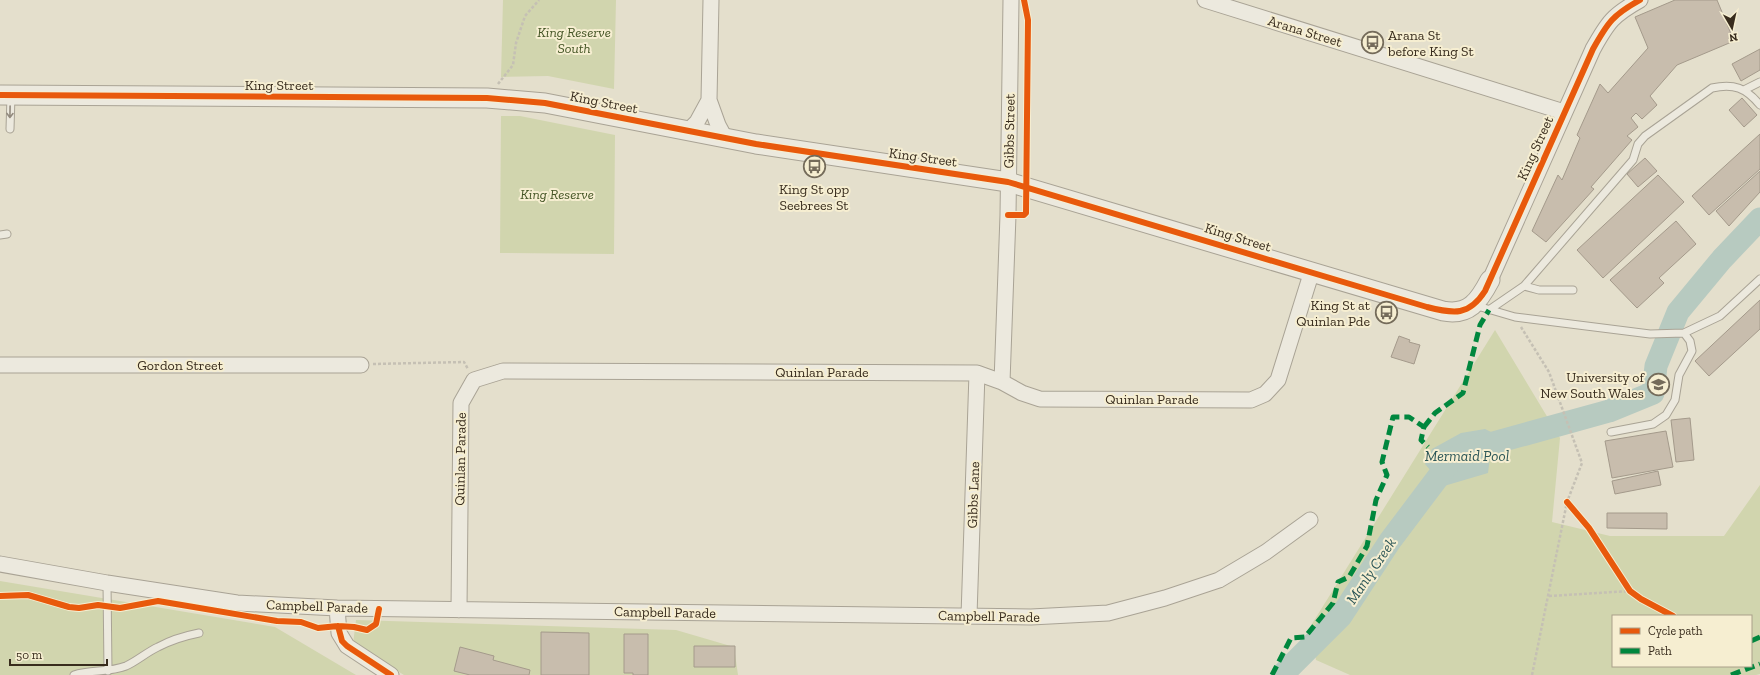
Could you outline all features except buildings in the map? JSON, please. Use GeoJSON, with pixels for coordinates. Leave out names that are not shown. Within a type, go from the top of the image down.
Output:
{"type":"FeatureCollection","features":[{"type":"Feature","properties":{"kind":"street"},"geometry":{"type":"LineString","coordinates":[[711,0],[709,100],[718,125],[725,138]]}},
{"type":"Feature","properties":{"kind":"street","name":"Gibbs Street"},"geometry":{"type":"LineString","coordinates":[[1002,382],[1008,182],[1011,0]]}},
{"type":"Feature","properties":{"kind":"street","name":"Arana Street"},"geometry":{"type":"LineString","coordinates":[[1205,0],[1564,112]]}},
{"type":"Feature","properties":{"kind":"street","name":"King Street"},"geometry":{"type":"LineString","coordinates":[[5,95],[516,99],[545,103],[822,155],[1008,182],[1452,313],[1482,308],[1490,280],[1593,49],[1606,26],[1620,11],[1640,0]]}},
{"type":"Feature","properties":{"kind":"street"},"geometry":{"type":"LineString","coordinates":[[688,131],[697,122],[709,100]]}},
{"type":"Feature","properties":{"kind":"street","name":"Quinlan Parade"},"geometry":{"type":"LineString","coordinates":[[458,610],[461,403],[474,380],[503,371],[977,373],[1002,382],[1022,394],[1040,399],[1251,400],[1258,398],[1272,388],[1278,380],[1312,272]]}},
{"type":"Feature","properties":{"kind":"street","name":"Gordon Street"},"geometry":{"type":"LineString","coordinates":[[0,365],[361,365]]}},
{"type":"Feature","properties":{"kind":"street","name":"Gibbs Lane"},"geometry":{"type":"LineString","coordinates":[[969,616],[977,373]]}},
{"type":"Feature","properties":{"kind":"street","name":"Campbell Parade"},"geometry":{"type":"LineString","coordinates":[[0,564],[107,583],[237,603],[337,608],[1031,617],[1108,613],[1166,598],[1219,580],[1266,552],[1310,520]]}},
{"type":"Feature","properties":{"kind":"street"},"geometry":{"type":"LineString","coordinates":[[337,608],[339,633],[347,646],[391,675]]}},
{"type":"Feature","properties":{"kind":"lane"},"geometry":{"type":"LineString","coordinates":[[1744,90],[1760,82]]}},
{"type":"Feature","properties":{"kind":"lane"},"geometry":{"type":"LineString","coordinates":[[1482,308],[1524,286],[1633,160],[1638,144],[1645,136],[1712,88],[1723,86],[1738,87],[1751,94],[1760,105]]}},
{"type":"Feature","properties":{"kind":"lane"},"geometry":{"type":"LineString","coordinates":[[5,95],[10,129]]}},
{"type":"Feature","properties":{"kind":"lane"},"geometry":{"type":"LineString","coordinates":[[1482,308],[1515,317],[1650,334],[1684,333],[1720,316],[1760,279]]}},
{"type":"Feature","properties":{"kind":"lane"},"geometry":{"type":"LineString","coordinates":[[1524,286],[1539,290],[1573,290]]}},
{"type":"Feature","properties":{"kind":"lane"},"geometry":{"type":"LineString","coordinates":[[1611,432],[1653,424],[1666,415],[1675,400],[1679,375],[1692,351],[1690,341],[1684,333]]}},
{"type":"Feature","properties":{"kind":"lane"},"geometry":{"type":"LineString","coordinates":[[107,583],[108,671]]}},
{"type":"Feature","properties":{"kind":"lane"},"geometry":{"type":"LineString","coordinates":[[74,675],[83,672],[108,671],[127,665],[157,647],[180,636],[199,633]]}},
{"type":"Feature","properties":{"kind":"path"},"geometry":{"type":"LineString","coordinates":[[496,86],[513,65],[516,43],[526,16],[539,0]]}},
{"type":"Feature","properties":{"kind":"path"},"geometry":{"type":"LineString","coordinates":[[1515,317],[1549,372],[1582,463],[1567,502],[1532,675]]}},
{"type":"Feature","properties":{"kind":"path"},"geometry":{"type":"LineString","coordinates":[[361,365],[464,362],[474,380]]}},
{"type":"Feature","properties":{"kind":"path"},"geometry":{"type":"LineString","coordinates":[[1549,596],[1630,590]]}},
{"type":"Feature","properties":{"kind":"green space","name":"King Reserve South"},"geometry":{"type":"Polygon","coordinates":[[[503,0],[616,0],[614,89],[548,76],[501,77],[503,0]]]}},
{"type":"Feature","properties":{"kind":"green space","name":"King Reserve"},"geometry":{"type":"Polygon","coordinates":[[[501,116],[520,116],[615,135],[614,254],[500,253],[501,116]]]}},
{"type":"Feature","properties":{"kind":"green space"},"geometry":{"type":"Polygon","coordinates":[[[1495,330],[1560,438],[1552,522],[1610,536],[1724,536],[1760,485],[1760,674],[1350,675],[1316,660],[1310,627],[1495,330]]]}},
{"type":"Feature","properties":{"kind":"green space"},"geometry":{"type":"Polygon","coordinates":[[[0,581],[275,627],[356,675],[0,675],[0,581]]]}},
{"type":"Feature","properties":{"kind":"green space"},"geometry":{"type":"Polygon","coordinates":[[[356,620],[676,630],[734,647],[738,675],[404,675],[353,644],[356,620]]]}},
{"type":"Feature","properties":{"kind":"water","name":"Mermaid Pool"},"geometry":{"type":"Polygon","coordinates":[[[1485,429],[1493,433],[1488,473],[1444,486],[1425,464],[1432,449],[1461,433],[1485,429]]]}},
{"type":"Feature","properties":{"kind":"waterway","name":"Manly Creek"},"geometry":{"type":"LineString","coordinates":[[1282,675],[1341,616],[1390,541],[1451,460],[1475,448],[1609,411],[1653,393],[1656,366],[1678,312],[1722,259],[1760,219]]}},
{"type":"Feature","properties":{"kind":"marked path"},"geometry":{"type":"LineString","coordinates":[[1424,427],[1435,413],[1463,393],[1480,325],[1489,310]]}},
{"type":"Feature","properties":{"kind":"marked path"},"geometry":{"type":"LineString","coordinates":[[1272,675],[1291,638],[1305,637],[1333,603],[1338,582],[1349,577],[1367,546],[1376,500],[1387,475],[1382,462],[1393,417],[1409,417],[1424,427],[1421,440],[1428,447]]}},
{"type":"Feature","properties":{"kind":"marked path"},"geometry":{"type":"LineString","coordinates":[[1752,641],[1760,637]]}},
{"type":"Feature","properties":{"kind":"marked path"},"geometry":{"type":"LineString","coordinates":[[1731,675],[1760,664]]}},
{"type":"Feature","properties":{"kind":"cycle path"},"geometry":{"type":"LineString","coordinates":[[1008,215],[1024,215],[1026,213],[1028,20],[1024,0]]}},
{"type":"Feature","properties":{"kind":"cycle path"},"geometry":{"type":"LineString","coordinates":[[0,95],[487,98],[545,103],[756,144],[1008,182],[1427,307],[1453,312],[1467,309],[1473,305],[1485,291],[1593,49],[1612,20],[1623,10],[1640,0]]}},
{"type":"Feature","properties":{"kind":"cycle path"},"geometry":{"type":"LineString","coordinates":[[1567,502],[1589,528],[1630,591],[1641,599],[1671,615]]}},
{"type":"Feature","properties":{"kind":"cycle path"},"geometry":{"type":"LineString","coordinates":[[0,596],[28,595],[69,607],[79,608],[98,605],[120,608],[158,601],[277,621],[301,622],[318,628],[338,626],[367,630],[376,624],[379,609]]}},
{"type":"Feature","properties":{"kind":"cycle path"},"geometry":{"type":"LineString","coordinates":[[338,626],[342,641],[347,646],[391,675]]}},
{"type":"Feature","properties":{"kind":"place","name":"Arana St before King St"},"geometry":{"type":"Point","coordinates":[1373,43]}},
{"type":"Feature","properties":{"kind":"place","name":"King St opp Seebrees St"},"geometry":{"type":"Point","coordinates":[814,167]}},
{"type":"Feature","properties":{"kind":"place","name":"King St at Quinlan Pde"},"geometry":{"type":"Point","coordinates":[1386,313]}},
{"type":"Feature","properties":{"kind":"place","name":"University of New South Wales"},"geometry":{"type":"Point","coordinates":[1659,385]}}]}
